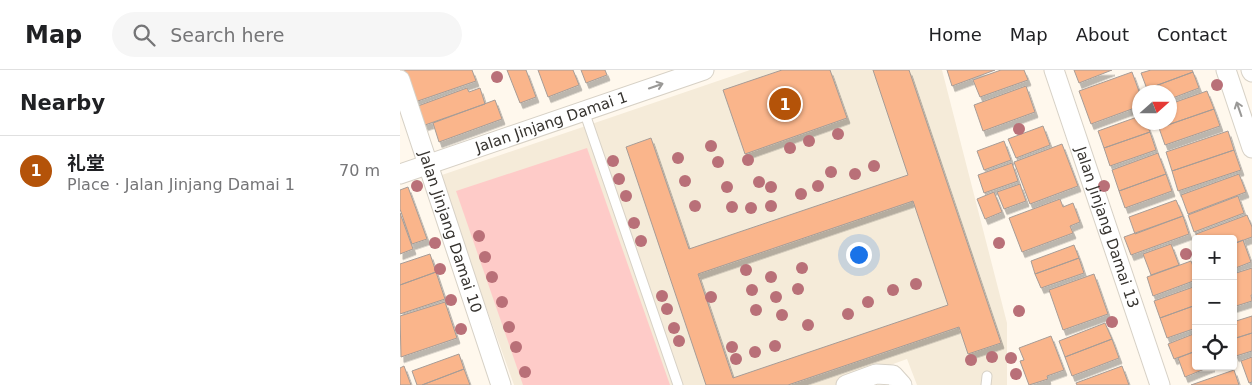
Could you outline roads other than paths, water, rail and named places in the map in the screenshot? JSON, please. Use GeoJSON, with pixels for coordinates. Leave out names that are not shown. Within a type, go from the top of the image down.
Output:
{"type":"FeatureCollection","features":[{"type":"Feature","properties":{"kind":"street","name":"Jalan Jinjang Damai 1"},"geometry":{"type":"LineString","coordinates":[[400,174],[704,70]]}},
{"type":"Feature","properties":{"kind":"street","name":"Jalan Jinjang Damai 13"},"geometry":{"type":"LineString","coordinates":[[1054,70],[1160,385]]}},
{"type":"Feature","properties":{"kind":"street"},"geometry":{"type":"LineString","coordinates":[[1226,70],[1252,148]]}},
{"type":"Feature","properties":{"kind":"street","name":"Jalan Jinjang Damai 10"},"geometry":{"type":"LineString","coordinates":[[400,80],[501,385]]}},
{"type":"Feature","properties":{"kind":"street"},"geometry":{"type":"LineString","coordinates":[[846,385],[876,374],[893,375],[902,385]]}},
{"type":"Feature","properties":{"kind":"lane"},"geometry":{"type":"LineString","coordinates":[[584,111],[678,385]]}},
{"type":"Feature","properties":{"kind":"place","name":"礼堂"},"geometry":{"type":"Point","coordinates":[785,104]}}]}
